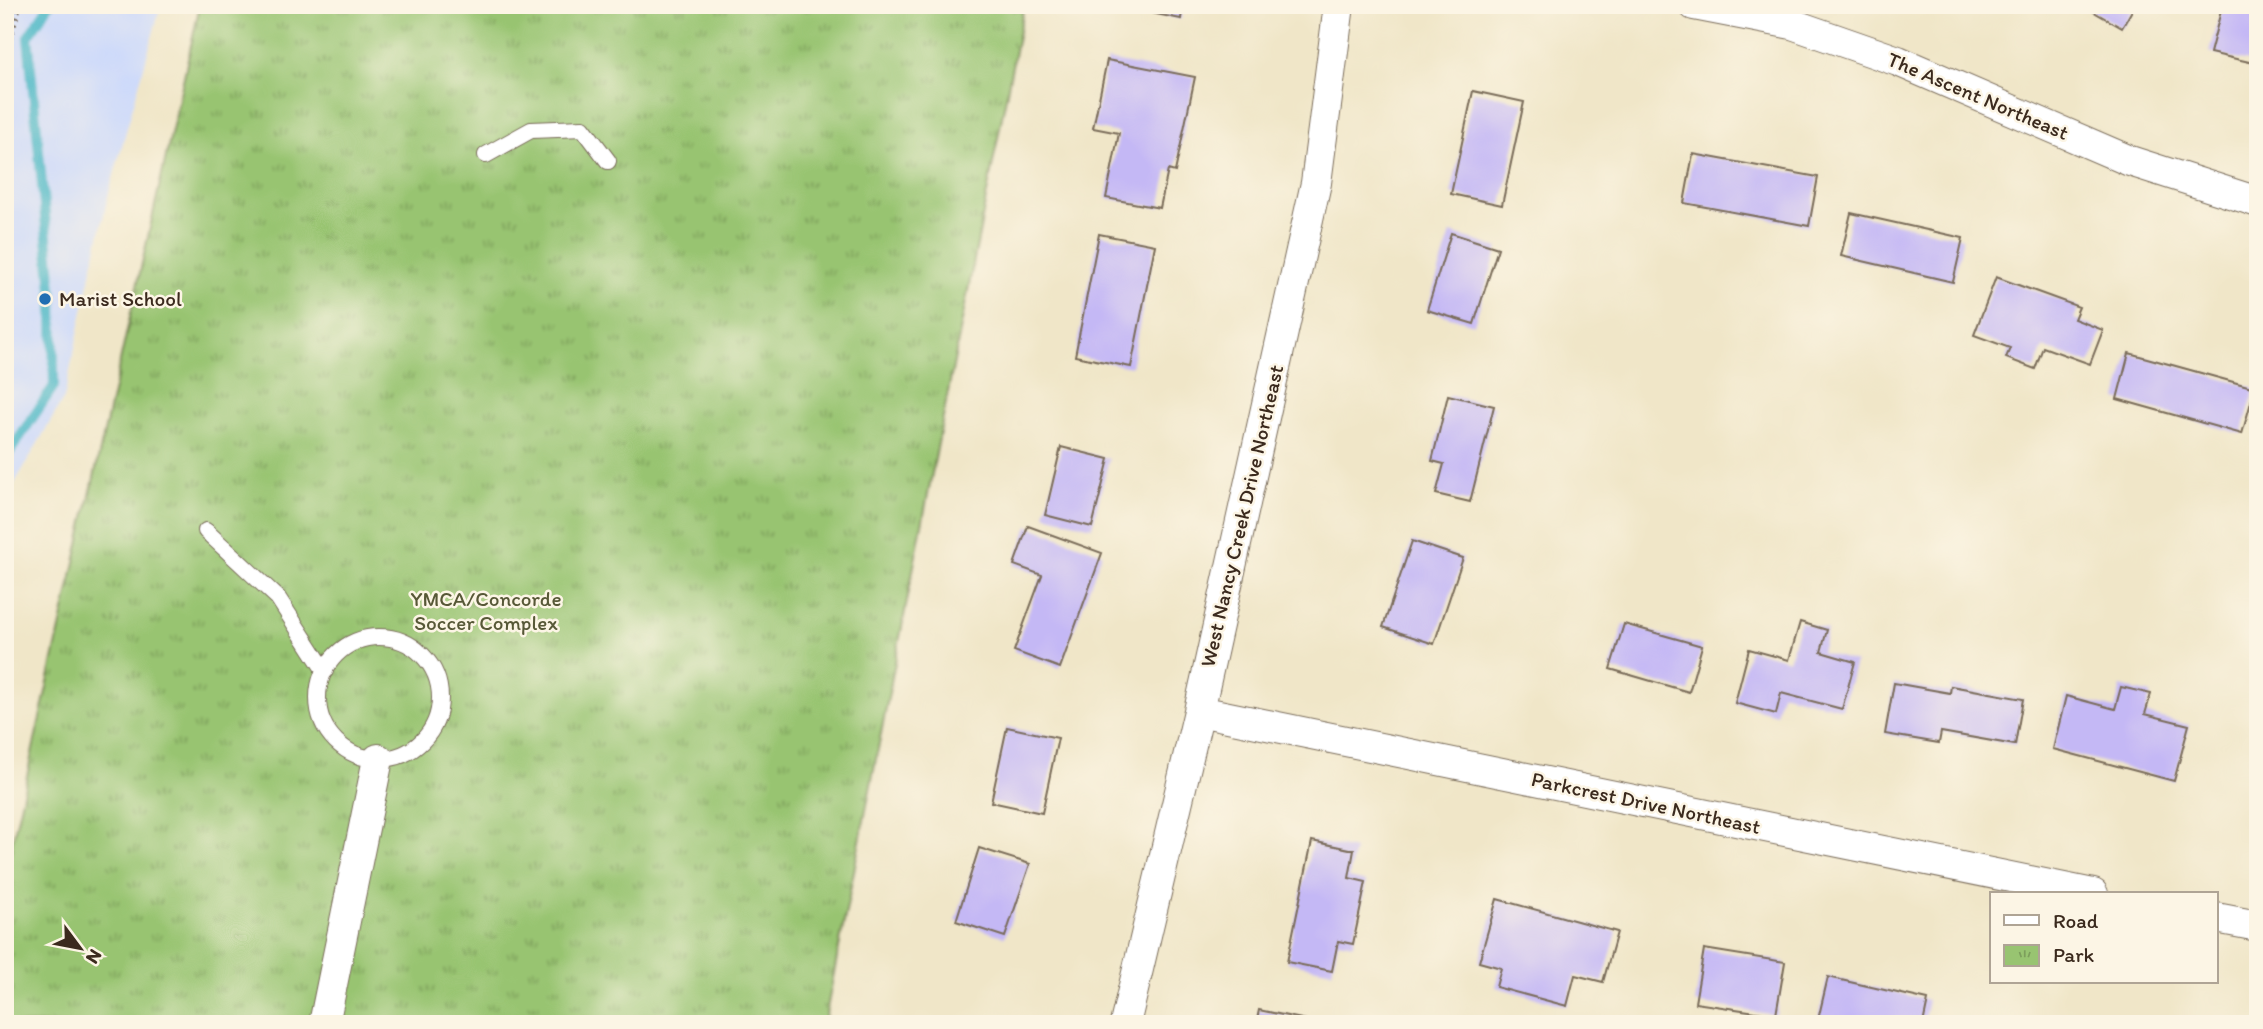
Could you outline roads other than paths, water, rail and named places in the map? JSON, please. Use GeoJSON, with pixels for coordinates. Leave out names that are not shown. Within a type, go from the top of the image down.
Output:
{"type":"FeatureCollection","features":[{"type":"Feature","properties":{"kind":"street","name":"West Nancy Creek Drive Northeast"},"geometry":{"type":"LineString","coordinates":[[1125,1024],[1199,710],[1316,183],[1339,5]]}},
{"type":"Feature","properties":{"kind":"street","name":"The Ascent Northeast"},"geometry":{"type":"LineString","coordinates":[[1694,5],[1805,28],[1898,61],[2130,161],[2258,202]]}},
{"type":"Feature","properties":{"kind":"street","name":"Parkcrest Drive Northeast"},"geometry":{"type":"LineString","coordinates":[[1199,710],[2083,892]]}},
{"type":"Feature","properties":{"kind":"street"},"geometry":{"type":"LineString","coordinates":[[324,1024],[378,759]]}},
{"type":"Feature","properties":{"kind":"street"},"geometry":{"type":"LineString","coordinates":[[2218,918],[2258,926]]}},
{"type":"Feature","properties":{"kind":"lane"},"geometry":{"type":"LineString","coordinates":[[486,156],[531,130],[583,128],[608,161]]}},
{"type":"Feature","properties":{"kind":"lane"},"geometry":{"type":"LineString","coordinates":[[206,531],[278,598],[325,671]]}},
{"type":"Feature","properties":{"kind":"lane"},"geometry":{"type":"LineString","coordinates":[[364,638],[398,639],[427,658],[436,674],[440,690],[440,708],[434,724],[424,739],[411,750],[395,757],[378,759],[360,756],[332,737],[323,721],[319,705],[319,687],[325,671],[335,656],[348,645],[364,638]]}},
{"type":"Feature","properties":{"kind":"waterway"},"geometry":{"type":"LineString","coordinates":[[5,459],[54,386],[53,300],[28,37],[49,5]]}},
{"type":"Feature","properties":{"kind":"place","name":"Marist School"},"geometry":{"type":"Point","coordinates":[45,299]}},
{"type":"Feature","properties":{"kind":"park label","name":"YMCA/Concorde Soccer Complex"},"geometry":{"type":"Point","coordinates":[486,611]}}]}
